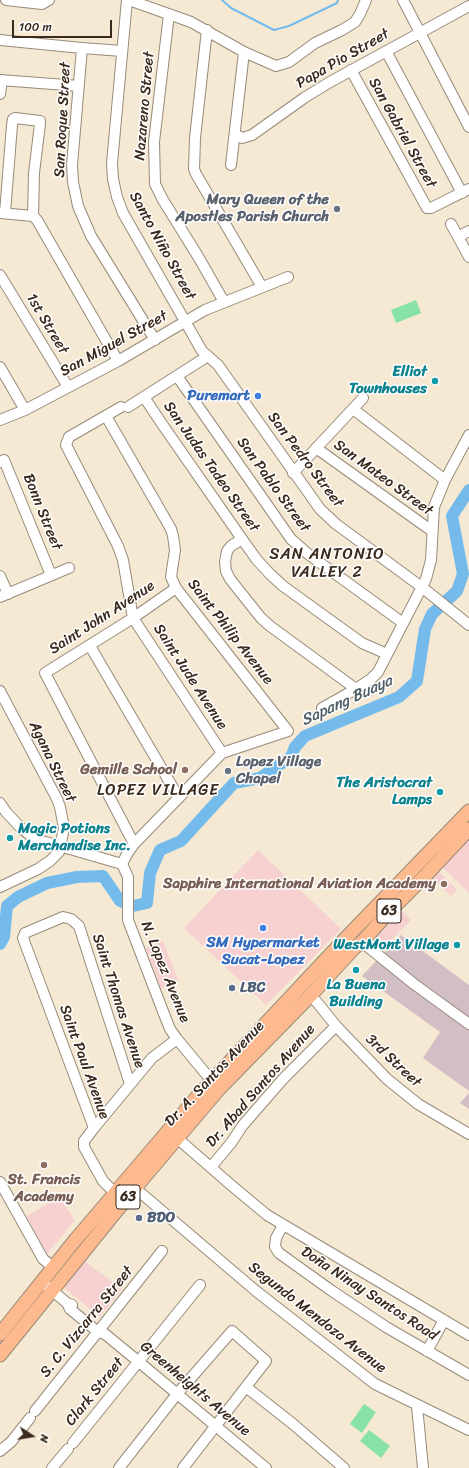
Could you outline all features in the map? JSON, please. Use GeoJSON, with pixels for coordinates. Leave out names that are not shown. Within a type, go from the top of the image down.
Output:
{"type":"FeatureCollection","features":[{"type":"Feature","properties":{"kind":"main road","name":"Dr. A. Santos Avenue"},"geometry":{"type":"LineString","coordinates":[[0,1334],[47,1286],[54,1268],[119,1198],[135,1188],[178,1138],[215,1085],[311,995],[354,943],[469,811]]}},
{"type":"Feature","properties":{"kind":"main road","name":"Dr. A. Santos Avenue"},"geometry":{"type":"LineString","coordinates":[[0,1355],[47,1286],[215,1085],[354,943],[389,912],[425,876],[469,829]]}},
{"type":"Feature","properties":{"kind":"street"},"geometry":{"type":"LineString","coordinates":[[6,0],[42,4],[49,0]]}},
{"type":"Feature","properties":{"kind":"street"},"geometry":{"type":"LineString","coordinates":[[128,0],[191,22],[244,52],[276,66],[282,65],[315,43],[355,22],[366,0]]}},
{"type":"Feature","properties":{"kind":"street","name":"Santo Niño Street"},"geometry":{"type":"LineString","coordinates":[[128,0],[122,51],[112,163],[112,179],[124,214],[202,351],[208,356]]}},
{"type":"Feature","properties":{"kind":"street"},"geometry":{"type":"LineString","coordinates":[[403,0],[469,127]]}},
{"type":"Feature","properties":{"kind":"street","name":"Papa Pio Street"},"geometry":{"type":"LineString","coordinates":[[235,134],[242,138],[252,136],[304,98],[351,70],[469,6]]}},
{"type":"Feature","properties":{"kind":"street","name":"Nazareno Street"},"geometry":{"type":"LineString","coordinates":[[168,14],[154,142],[155,184],[224,302]]}},
{"type":"Feature","properties":{"kind":"street"},"geometry":{"type":"LineString","coordinates":[[207,30],[194,169],[262,287]]}},
{"type":"Feature","properties":{"kind":"street"},"geometry":{"type":"LineString","coordinates":[[0,40],[122,51]]}},
{"type":"Feature","properties":{"kind":"street","name":"San Roque Street"},"geometry":{"type":"LineString","coordinates":[[82,48],[72,165],[73,182],[78,206],[91,236],[155,340]]}},
{"type":"Feature","properties":{"kind":"street"},"geometry":{"type":"LineString","coordinates":[[386,51],[465,191]]}},
{"type":"Feature","properties":{"kind":"street"},"geometry":{"type":"LineString","coordinates":[[231,165],[244,52]]}},
{"type":"Feature","properties":{"kind":"street","name":"San Gabriel Street"},"geometry":{"type":"LineString","coordinates":[[351,70],[426,208],[465,191]]}},
{"type":"Feature","properties":{"kind":"street"},"geometry":{"type":"LineString","coordinates":[[0,94],[1,80],[79,86]]}},
{"type":"Feature","properties":{"kind":"street"},"geometry":{"type":"LineString","coordinates":[[33,216],[34,173],[40,121],[15,118],[13,119],[12,125],[3,213],[33,216],[37,220],[118,362]]}},
{"type":"Feature","properties":{"kind":"street"},"geometry":{"type":"LineString","coordinates":[[451,224],[469,257]]}},
{"type":"Feature","properties":{"kind":"street"},"geometry":{"type":"LineString","coordinates":[[458,237],[469,231]]}},
{"type":"Feature","properties":{"kind":"street","name":"1st Street"},"geometry":{"type":"LineString","coordinates":[[0,275],[68,388]]}},
{"type":"Feature","properties":{"kind":"street","name":"San Miguel Street"},"geometry":{"type":"LineString","coordinates":[[0,420],[25,410],[118,362],[205,310],[288,276]]}},
{"type":"Feature","properties":{"kind":"street"},"geometry":{"type":"LineString","coordinates":[[133,618],[118,546],[66,445],[69,437],[144,397],[208,356]]}},
{"type":"Feature","properties":{"kind":"street","name":"San Pedro Street"},"geometry":{"type":"LineString","coordinates":[[208,356],[218,365],[293,473],[326,516],[423,588],[469,625]]}},
{"type":"Feature","properties":{"kind":"street"},"geometry":{"type":"LineString","coordinates":[[0,367],[25,410]]}},
{"type":"Feature","properties":{"kind":"street","name":"San Pablo Street"},"geometry":{"type":"LineString","coordinates":[[177,376],[291,538],[308,554],[403,623]]}},
{"type":"Feature","properties":{"kind":"street","name":"San Judas Tadeo Street"},"geometry":{"type":"LineString","coordinates":[[144,397],[257,560],[284,586],[362,643],[387,654]]}},
{"type":"Feature","properties":{"kind":"street"},"geometry":{"type":"LineString","coordinates":[[293,473],[363,398]]}},
{"type":"Feature","properties":{"kind":"street"},"geometry":{"type":"LineString","coordinates":[[353,409],[445,480]]}},
{"type":"Feature","properties":{"kind":"street","name":"Saint Philip Avenue"},"geometry":{"type":"LineString","coordinates":[[106,416],[171,529],[175,550],[171,577],[176,588],[288,731],[222,753]]}},
{"type":"Feature","properties":{"kind":"street"},"geometry":{"type":"LineString","coordinates":[[322,708],[356,689],[371,679],[378,672],[423,588],[430,569],[434,507],[445,480],[469,435]]}},
{"type":"Feature","properties":{"kind":"street","name":"San Mateo Street"},"geometry":{"type":"LineString","coordinates":[[316,448],[432,532]]}},
{"type":"Feature","properties":{"kind":"street","name":"Bonn Street"},"geometry":{"type":"LineString","coordinates":[[2,461],[51,575]]}},
{"type":"Feature","properties":{"kind":"street"},"geometry":{"type":"LineString","coordinates":[[242,539],[231,546],[228,551],[225,562],[226,572],[230,579],[266,622],[356,689]]}},
{"type":"Feature","properties":{"kind":"street"},"geometry":{"type":"LineString","coordinates":[[0,576],[4,596],[69,568]]}},
{"type":"Feature","properties":{"kind":"street","name":"Saint John Avenue"},"geometry":{"type":"LineString","coordinates":[[134,844],[44,673],[90,646],[176,588]]}},
{"type":"Feature","properties":{"kind":"street","name":"Saint Jude Avenue"},"geometry":{"type":"LineString","coordinates":[[133,618],[222,753]]}},
{"type":"Feature","properties":{"kind":"street"},"geometry":{"type":"LineString","coordinates":[[90,646],[179,798]]}},
{"type":"Feature","properties":{"kind":"street","name":"Agana Street"},"geometry":{"type":"LineString","coordinates":[[0,887],[44,865],[54,857],[60,847],[64,828],[60,807],[1,696]]}},
{"type":"Feature","properties":{"kind":"street"},"geometry":{"type":"LineString","coordinates":[[0,803],[14,820],[31,836],[60,847],[111,861],[123,866],[131,856],[134,844],[222,753]]}},
{"type":"Feature","properties":{"kind":"street","name":"N. Lopez Avenue"},"geometry":{"type":"LineString","coordinates":[[123,866],[128,877],[128,920],[164,1014],[177,1039],[215,1085]]}},
{"type":"Feature","properties":{"kind":"street","name":"Saint Thomas Avenue"},"geometry":{"type":"LineString","coordinates":[[25,933],[63,917],[71,919],[79,926],[130,1084]]}},
{"type":"Feature","properties":{"kind":"street","name":"Saint Paul Avenue"},"geometry":{"type":"LineString","coordinates":[[25,933],[23,938],[94,1128],[83,1144],[97,1173],[119,1198]]}},
{"type":"Feature","properties":{"kind":"street"},"geometry":{"type":"LineString","coordinates":[[354,943],[469,1024]]}},
{"type":"Feature","properties":{"kind":"street","name":"3rd Street"},"geometry":{"type":"LineString","coordinates":[[311,995],[361,1054],[387,1079],[418,1104],[469,1134]]}},
{"type":"Feature","properties":{"kind":"street","name":"Dr. Abad Santos Avenue"},"geometry":{"type":"LineString","coordinates":[[210,1167],[231,1143],[243,1124],[283,1079],[336,1026]]}},
{"type":"Feature","properties":{"kind":"street"},"geometry":{"type":"LineString","coordinates":[[94,1128],[152,1058],[177,1039]]}},
{"type":"Feature","properties":{"kind":"street","name":"Doña Ninay Santos Road"},"geometry":{"type":"LineString","coordinates":[[178,1138],[267,1215],[469,1335]]}},
{"type":"Feature","properties":{"kind":"street"},"geometry":{"type":"LineString","coordinates":[[0,1182],[43,1259],[54,1268]]}},
{"type":"Feature","properties":{"kind":"street","name":"Segundo Mendoza Avenue"},"geometry":{"type":"LineString","coordinates":[[135,1188],[256,1291],[375,1384],[417,1406],[469,1430]]}},
{"type":"Feature","properties":{"kind":"street","name":"Doña Ninay Santos Road"},"geometry":{"type":"LineString","coordinates":[[283,1225],[276,1238],[275,1247],[279,1253],[386,1327],[469,1375]]}},
{"type":"Feature","properties":{"kind":"street","name":"S. C. Vizcarra Street"},"geometry":{"type":"LineString","coordinates":[[0,1451],[11,1442],[32,1414],[101,1331],[162,1251]]}},
{"type":"Feature","properties":{"kind":"street","name":"Clark Street"},"geometry":{"type":"LineString","coordinates":[[52,1468],[200,1285]]}},
{"type":"Feature","properties":{"kind":"street","name":"Greenheights Avenue"},"geometry":{"type":"LineString","coordinates":[[47,1286],[67,1303],[73,1305],[101,1331],[266,1468]]}},
{"type":"Feature","properties":{"kind":"street"},"geometry":{"type":"LineString","coordinates":[[427,1351],[444,1320]]}},
{"type":"Feature","properties":{"kind":"street"},"geometry":{"type":"LineString","coordinates":[[118,1468],[177,1394],[232,1331],[266,1361],[183,1468]]}},
{"type":"Feature","properties":{"kind":"street"},"geometry":{"type":"LineString","coordinates":[[246,1387],[344,1468]]}},
{"type":"Feature","properties":{"kind":"street"},"geometry":{"type":"LineString","coordinates":[[417,1406],[423,1468]]}},
{"type":"Feature","properties":{"kind":"shaded area"},"geometry":{"type":"Polygon","coordinates":[[[469,839],[469,893],[442,867],[469,839]]]}},
{"type":"Feature","properties":{"kind":"shaded area","name":"SM Hypermarket Sucat-Lopez"},"geometry":{"type":"Polygon","coordinates":[[[258,850],[341,929],[266,1005],[184,928],[258,850]]]}},
{"type":"Feature","properties":{"kind":"shaded area","name":"Sapphire International Aviation Academy"},"geometry":{"type":"Polygon","coordinates":[[[438,871],[457,890],[451,896],[432,878],[438,871]]]}},
{"type":"Feature","properties":{"kind":"shaded area"},"geometry":{"type":"Polygon","coordinates":[[[402,911],[411,920],[380,952],[371,943],[402,911]]]}},
{"type":"Feature","properties":{"kind":"shaded area"},"geometry":{"type":"Polygon","coordinates":[[[401,935],[469,985],[469,1091],[423,1058],[440,1032],[362,976],[401,935]]]}},
{"type":"Feature","properties":{"kind":"shaded area"},"geometry":{"type":"Polygon","coordinates":[[[163,941],[178,980],[161,989],[146,948],[163,941]]]}},
{"type":"Feature","properties":{"kind":"shaded area"},"geometry":{"type":"Polygon","coordinates":[[[469,1093],[469,1109],[460,1103],[469,1093]]]}},
{"type":"Feature","properties":{"kind":"shaded area"},"geometry":{"type":"Polygon","coordinates":[[[59,1197],[75,1220],[47,1254],[27,1216],[59,1197]]]}},
{"type":"Feature","properties":{"kind":"shaded area"},"geometry":{"type":"Polygon","coordinates":[[[84,1261],[122,1289],[100,1317],[62,1286],[84,1261]]]}},
{"type":"Feature","properties":{"kind":"green space"},"geometry":{"type":"Polygon","coordinates":[[[416,300],[421,313],[396,323],[391,310],[416,300]]]}},
{"type":"Feature","properties":{"kind":"green space"},"geometry":{"type":"Polygon","coordinates":[[[364,1404],[376,1412],[362,1433],[350,1424],[364,1404]]]}},
{"type":"Feature","properties":{"kind":"green space"},"geometry":{"type":"Polygon","coordinates":[[[369,1430],[390,1446],[381,1458],[360,1441],[369,1430]]]}},
{"type":"Feature","properties":{"kind":"waterway"},"geometry":{"type":"LineString","coordinates":[[222,0],[231,8],[274,30],[289,26],[337,3],[338,0]]}},
{"type":"Feature","properties":{"kind":"waterway","name":"Sapang Buaya"},"geometry":{"type":"LineString","coordinates":[[0,944],[4,937],[7,906],[18,897],[47,883],[77,877],[103,876],[120,901],[133,906],[147,903],[150,873],[160,850],[181,841],[234,783],[260,778],[291,757],[295,747],[305,736],[399,697],[417,681],[425,629],[432,614],[457,591],[463,574],[452,516],[469,490]]}},
{"type":"Feature","properties":{"kind":"place","name":"Mary Queen of the Apostles Parish Church"},"geometry":{"type":"Point","coordinates":[337,209]}},
{"type":"Feature","properties":{"kind":"place","name":"Elliot Townhouses"},"geometry":{"type":"Point","coordinates":[435,381]}},
{"type":"Feature","properties":{"kind":"place","name":"Puremart"},"geometry":{"type":"Point","coordinates":[258,396]}},
{"type":"Feature","properties":{"kind":"place","name":"Gemille School"},"geometry":{"type":"Point","coordinates":[185,770]}},
{"type":"Feature","properties":{"kind":"place","name":"Lopez Village Chapel"},"geometry":{"type":"Point","coordinates":[228,771]}},
{"type":"Feature","properties":{"kind":"place","name":"The Aristocrat Lamps"},"geometry":{"type":"Point","coordinates":[440,792]}},
{"type":"Feature","properties":{"kind":"place","name":"Magic Potions Merchandise Inc."},"geometry":{"type":"Point","coordinates":[10,838]}},
{"type":"Feature","properties":{"kind":"place","name":"Sapphire International Aviation Academy"},"geometry":{"type":"Point","coordinates":[444,884]}},
{"type":"Feature","properties":{"kind":"place","name":"SM Hypermarket Sucat-Lopez"},"geometry":{"type":"Point","coordinates":[263,928]}},
{"type":"Feature","properties":{"kind":"place","name":"WestMont Village"},"geometry":{"type":"Point","coordinates":[457,945]}},
{"type":"Feature","properties":{"kind":"place","name":"La Buena Building"},"geometry":{"type":"Point","coordinates":[356,970]}},
{"type":"Feature","properties":{"kind":"place","name":"LBC"},"geometry":{"type":"Point","coordinates":[232,988]}},
{"type":"Feature","properties":{"kind":"place","name":"St. Francis Academy"},"geometry":{"type":"Point","coordinates":[44,1165]}},
{"type":"Feature","properties":{"kind":"place","name":"BDO"},"geometry":{"type":"Point","coordinates":[139,1218]}},
{"type":"Feature","properties":{"kind":"district","name":"SAN ANTONIO VALLEY 2"},"geometry":{"type":"Point","coordinates":[327,564]}},
{"type":"Feature","properties":{"kind":"district","name":"LOPEZ VILLAGE"},"geometry":{"type":"Point","coordinates":[158,791]}}]}
